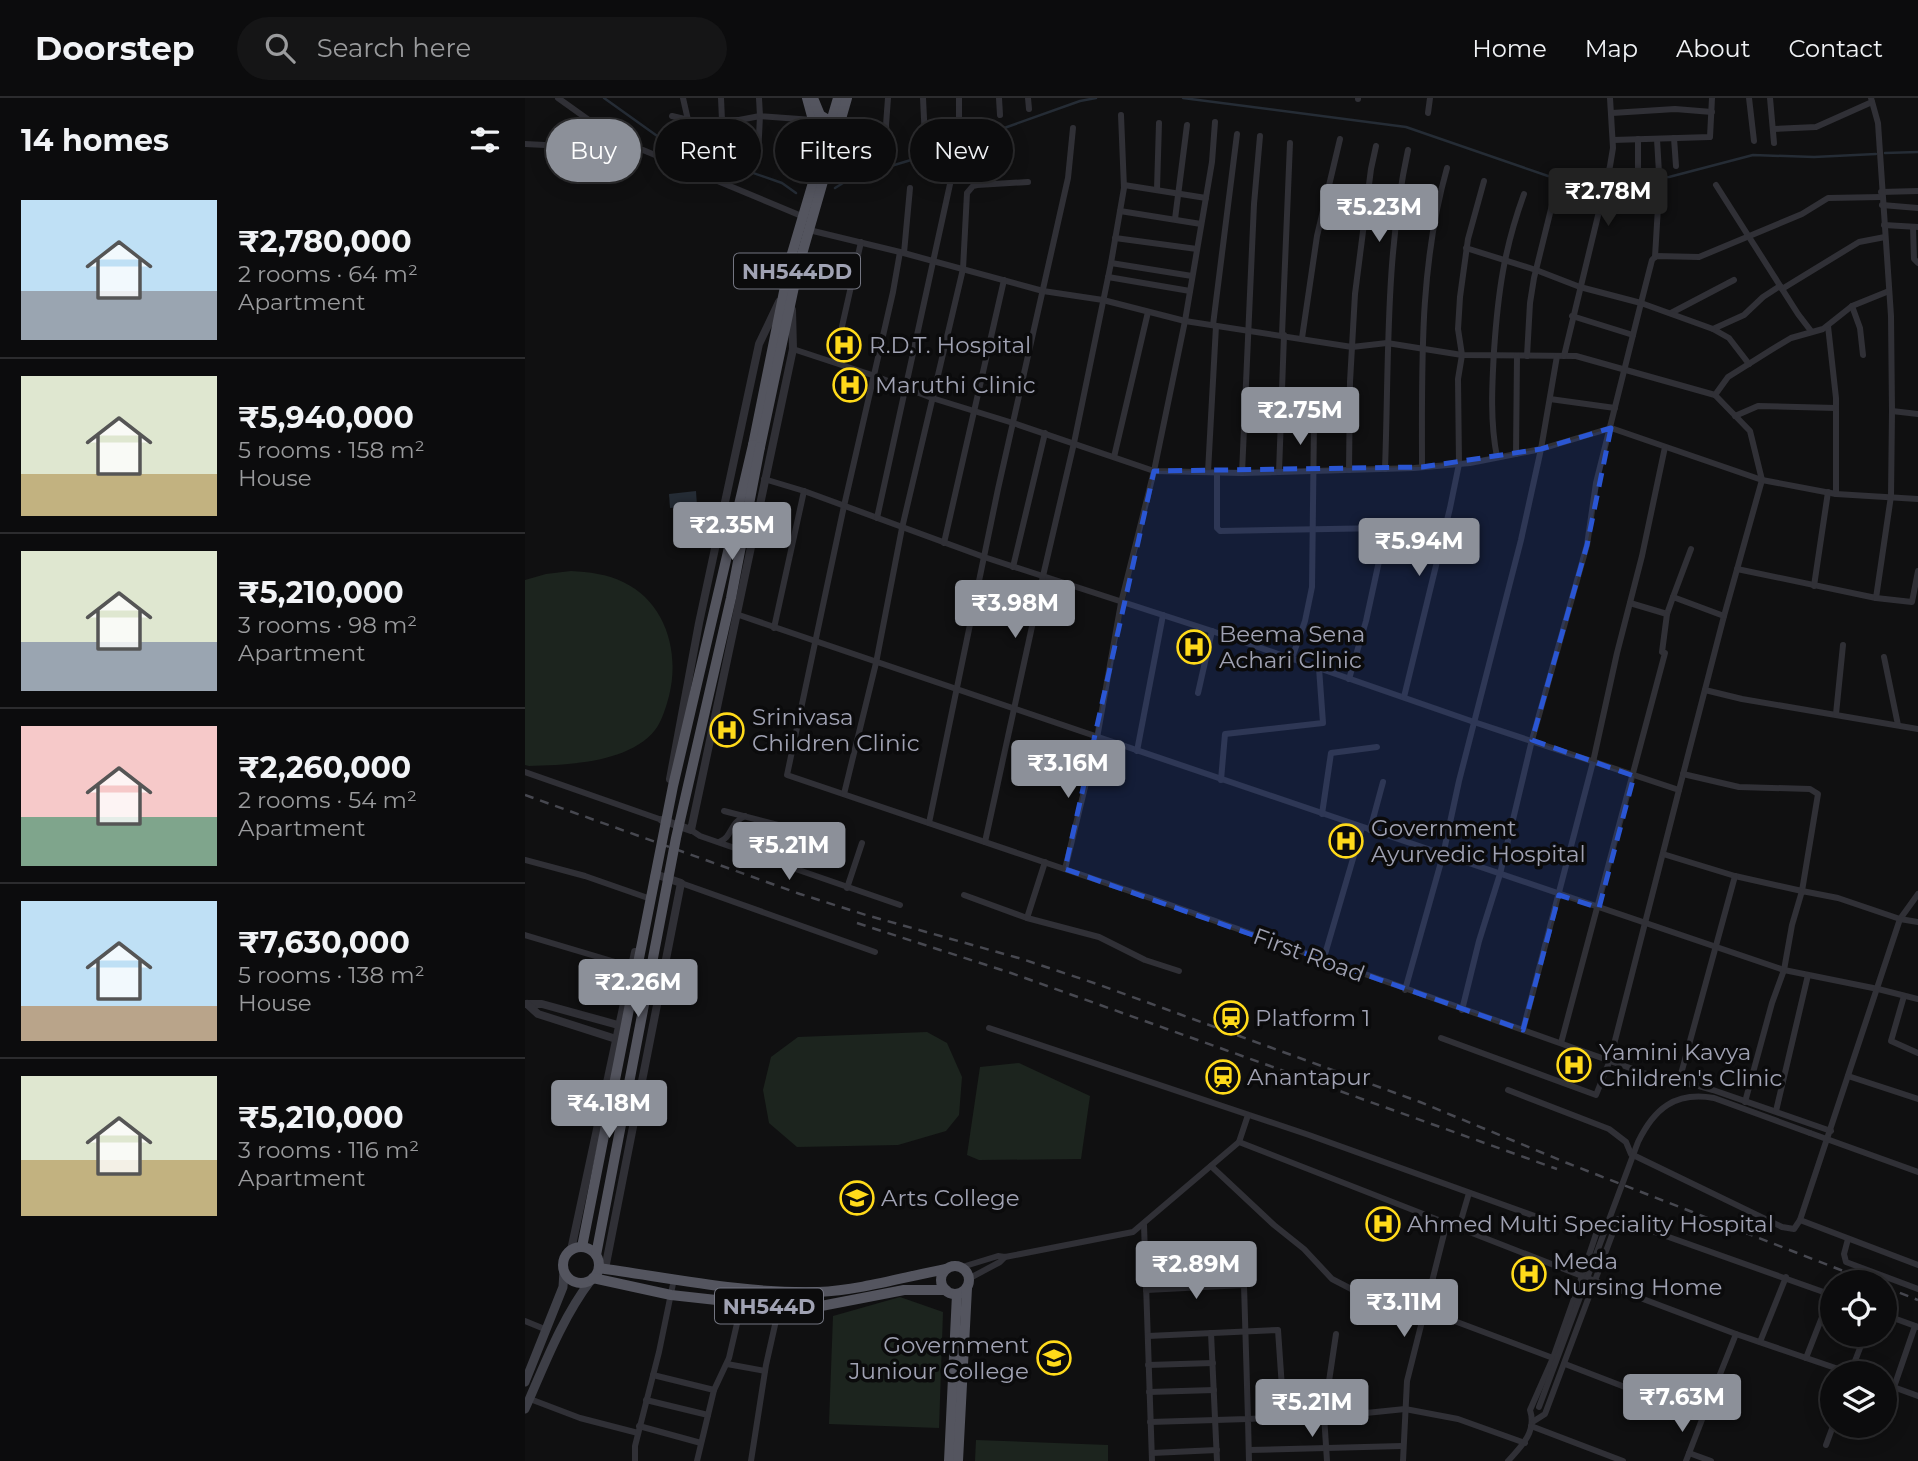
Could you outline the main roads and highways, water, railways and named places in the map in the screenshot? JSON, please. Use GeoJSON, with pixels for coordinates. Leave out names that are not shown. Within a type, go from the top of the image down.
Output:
{"type":"FeatureCollection","features":[{"type":"Feature","properties":{"kind":"highway"},"geometry":{"type":"LineString","coordinates":[[807,98],[813,119]]}},
{"type":"Feature","properties":{"kind":"highway"},"geometry":{"type":"LineString","coordinates":[[813,98],[820,115],[826,119]]}},
{"type":"Feature","properties":{"kind":"highway","name":"NH544DD"},"geometry":{"type":"LineString","coordinates":[[835,119],[838,98]]}},
{"type":"Feature","properties":{"kind":"highway","name":"NH544DD"},"geometry":{"type":"LineString","coordinates":[[836,119],[847,98]]}},
{"type":"Feature","properties":{"kind":"highway","name":"NH544DD"},"geometry":{"type":"LineString","coordinates":[[576,1248],[673,786],[756,446],[787,295],[791,257],[813,182]]}},
{"type":"Feature","properties":{"kind":"highway","name":"NH544DD"},"geometry":{"type":"LineString","coordinates":[[787,295],[822,182]]}},
{"type":"Feature","properties":{"kind":"highway","name":"NH544DD"},"geometry":{"type":"LineString","coordinates":[[596,1255],[676,838],[731,598],[756,446]]}},
{"type":"Feature","properties":{"kind":"highway"},"geometry":{"type":"LineString","coordinates":[[564,1271],[564,1258],[576,1248],[596,1255],[597,1274]]}},
{"type":"Feature","properties":{"kind":"highway","name":"NH544D"},"geometry":{"type":"LineString","coordinates":[[564,1271],[575,1282],[580,1283],[597,1274],[674,1279],[784,1292],[821,1292],[953,1266],[962,1267],[960,1287],[896,1291],[816,1307],[779,1307],[671,1295],[597,1274]]}},
{"type":"Feature","properties":{"kind":"highway"},"geometry":{"type":"LineString","coordinates":[[946,1269],[941,1282],[960,1287]]}},
{"type":"Feature","properties":{"kind":"highway"},"geometry":{"type":"LineString","coordinates":[[949,1461],[960,1287]]}},
{"type":"Feature","properties":{"kind":"highway"},"geometry":{"type":"LineString","coordinates":[[958,1461],[960,1287]]}},
{"type":"Feature","properties":{"kind":"main road"},"geometry":{"type":"LineString","coordinates":[[525,1382],[563,1287],[564,1271]]}},
{"type":"Feature","properties":{"kind":"main road"},"geometry":{"type":"LineString","coordinates":[[525,1409],[579,1295],[597,1274]]}},
{"type":"Feature","properties":{"kind":"waterway"},"geometry":{"type":"LineString","coordinates":[[604,98],[667,143],[782,183],[796,193]]}},
{"type":"Feature","properties":{"kind":"waterway"},"geometry":{"type":"LineString","coordinates":[[835,188],[851,178],[931,154],[1080,101],[1096,98]]}},
{"type":"Feature","properties":{"kind":"waterway"},"geometry":{"type":"LineString","coordinates":[[1183,98],[1406,127],[1548,176],[1595,177]]}},
{"type":"Feature","properties":{"kind":"waterway"},"geometry":{"type":"LineString","coordinates":[[1885,153],[1918,152]]}},
{"type":"Feature","properties":{"kind":"waterway"},"geometry":{"type":"LineString","coordinates":[[1617,178],[1669,177],[1753,155],[1814,157],[1876,154]]}},
{"type":"Feature","properties":{"kind":"railway"},"geometry":{"type":"LineString","coordinates":[[525,795],[800,894],[1022,959],[1097,984],[1420,1102],[1567,1163],[1841,1270]]}},
{"type":"Feature","properties":{"kind":"railway"},"geometry":{"type":"LineString","coordinates":[[857,923],[1011,973],[1557,1169]]}},
{"type":"Feature","properties":{"kind":"railway"},"geometry":{"type":"LineString","coordinates":[[1897,1292],[1918,1300]]}},
{"type":"Feature","properties":{"kind":"place","name":"R.D.T. Hospital"},"geometry":{"type":"Point","coordinates":[844,345]}},
{"type":"Feature","properties":{"kind":"place","name":"Maruthi Clinic"},"geometry":{"type":"Point","coordinates":[850,385]}},
{"type":"Feature","properties":{"kind":"place","name":"Beema Sena Achari Clinic"},"geometry":{"type":"Point","coordinates":[1194,647]}},
{"type":"Feature","properties":{"kind":"place","name":"Srinivasa Children Clinic"},"geometry":{"type":"Point","coordinates":[727,730]}},
{"type":"Feature","properties":{"kind":"place","name":"Government Ayurvedic Hospital"},"geometry":{"type":"Point","coordinates":[1346,841]}},
{"type":"Feature","properties":{"kind":"place","name":"Platform 1"},"geometry":{"type":"Point","coordinates":[1231,1018]}},
{"type":"Feature","properties":{"kind":"place","name":"Yamini Kavya Children's Clinic"},"geometry":{"type":"Point","coordinates":[1574,1065]}},
{"type":"Feature","properties":{"kind":"place","name":"Anantapur"},"geometry":{"type":"Point","coordinates":[1223,1077]}},
{"type":"Feature","properties":{"kind":"place","name":"Arts College"},"geometry":{"type":"Point","coordinates":[857,1198]}},
{"type":"Feature","properties":{"kind":"place","name":"Ahmed Multi Speciality Hospital"},"geometry":{"type":"Point","coordinates":[1383,1224]}},
{"type":"Feature","properties":{"kind":"place","name":"Meda Nursing Home"},"geometry":{"type":"Point","coordinates":[1529,1274]}},
{"type":"Feature","properties":{"kind":"place","name":"Government Juniour College"},"geometry":{"type":"Point","coordinates":[1054,1358]}}]}
